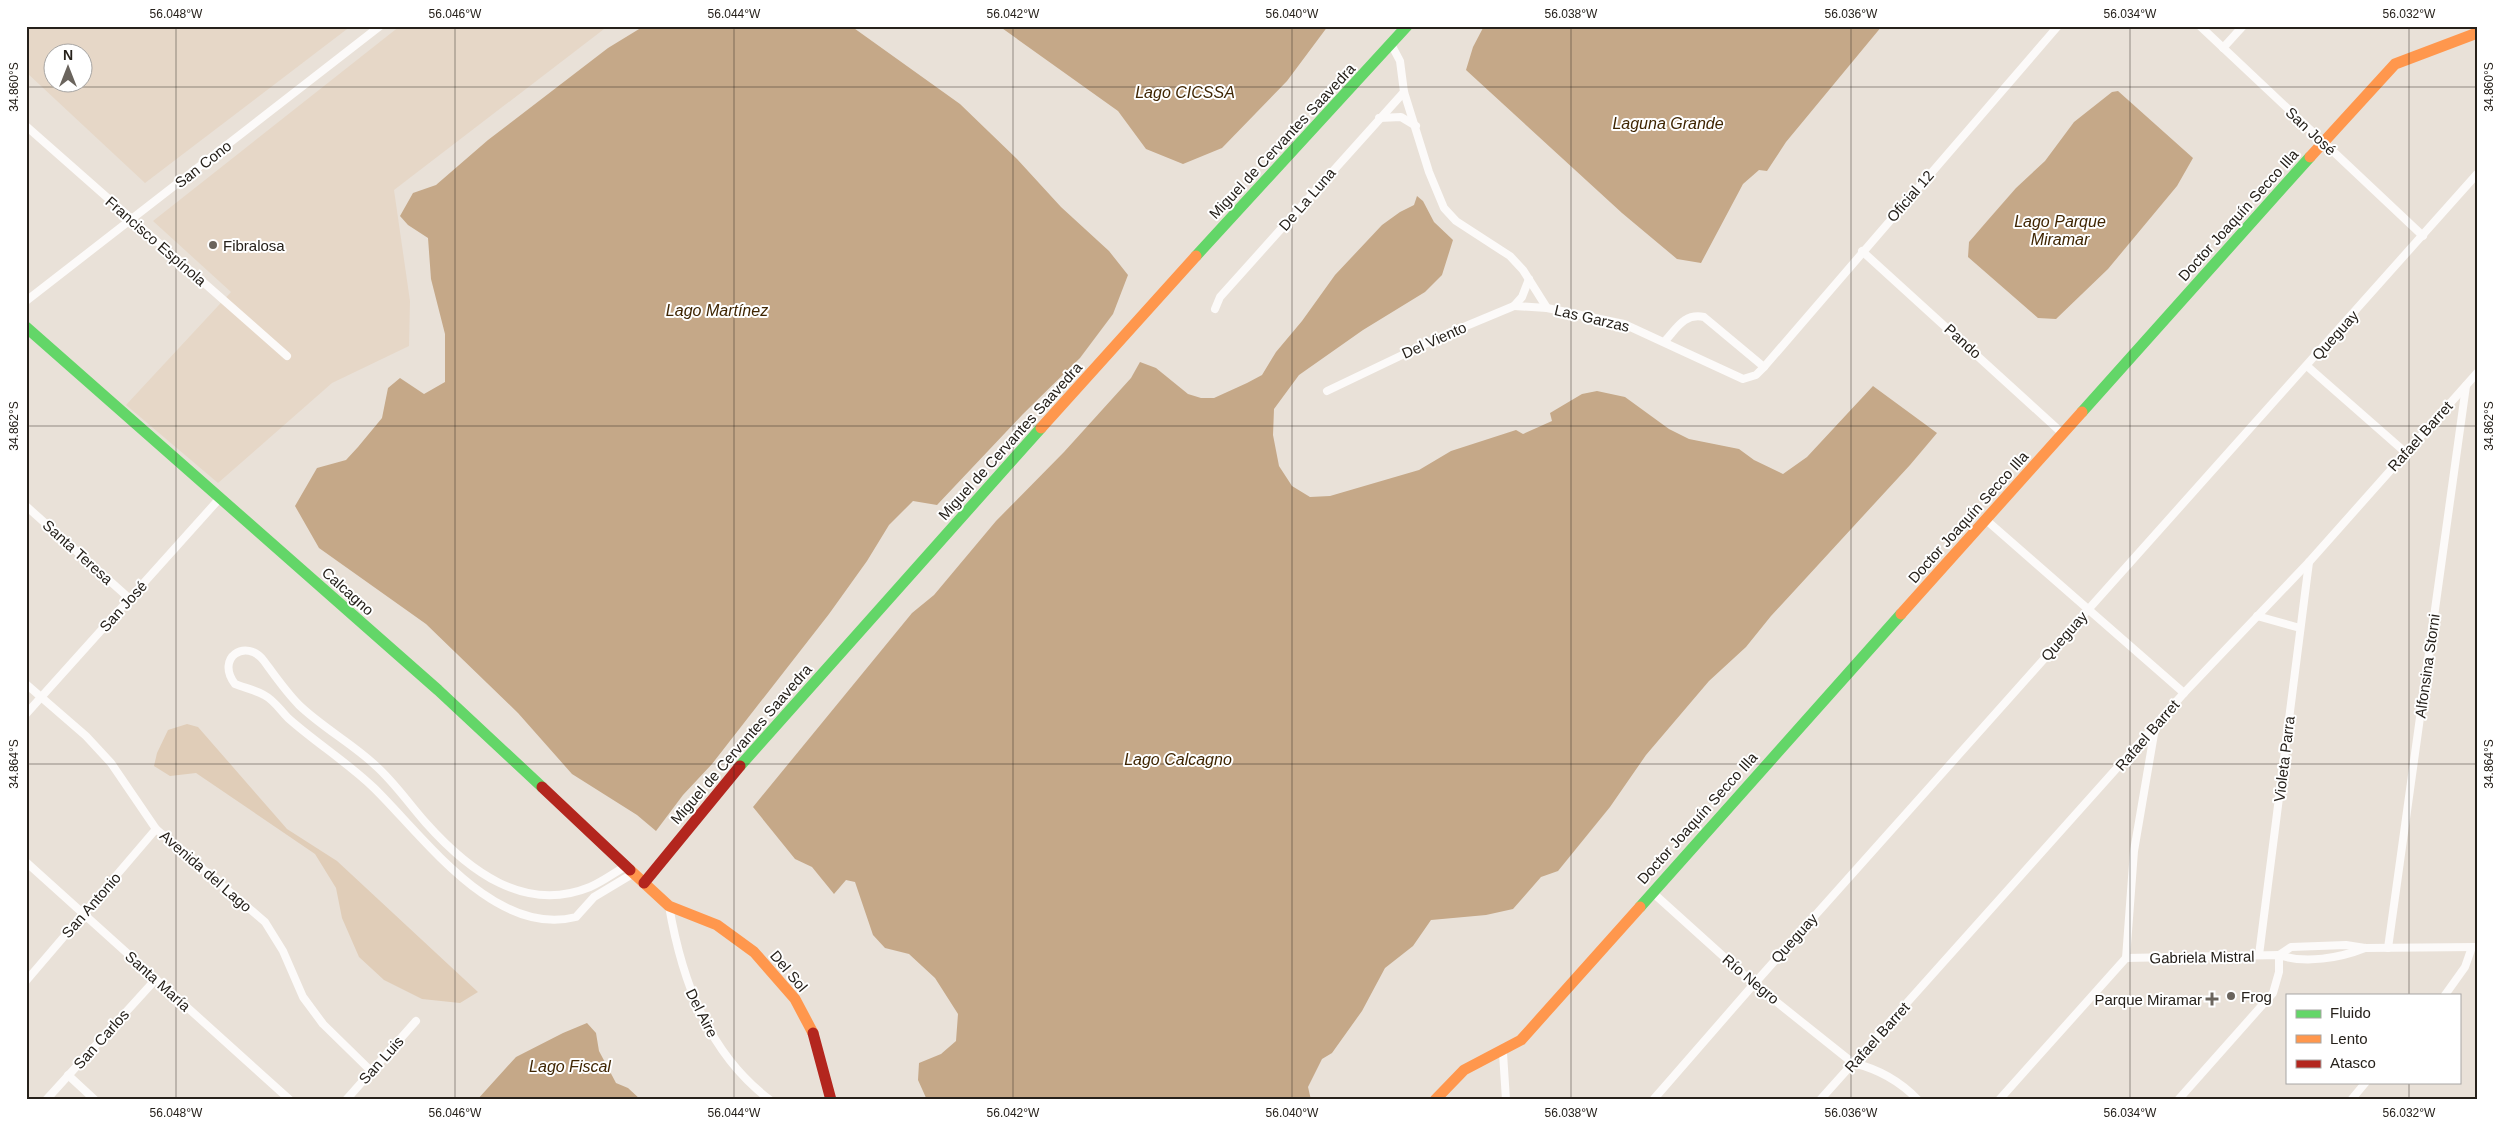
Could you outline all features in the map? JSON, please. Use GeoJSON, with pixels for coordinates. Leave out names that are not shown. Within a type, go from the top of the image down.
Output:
{"type":"FeatureCollection","features":[{"type":"Feature","properties":{"kind":"street","name":"San Cono"},"geometry":{"type":"LineString","coordinates":[[26,301],[380,26]]}},
{"type":"Feature","properties":{"kind":"street","name":"Miguel de Cervantes Saavedra"},"geometry":{"type":"LineString","coordinates":[[644,883],[752,751],[1131,327],[1407,26]]}},
{"type":"Feature","properties":{"kind":"street","name":"Oficial 12"},"geometry":{"type":"LineString","coordinates":[[1764,367],[1862,251],[2058,26]]}},
{"type":"Feature","properties":{"kind":"street","name":"San José"},"geometry":{"type":"LineString","coordinates":[[2200,26],[2423,236]]}},
{"type":"Feature","properties":{"kind":"street"},"geometry":{"type":"LineString","coordinates":[[2223,48],[2243,26]]}},
{"type":"Feature","properties":{"kind":"street","name":"Doctor Joaquín Secco Illa"},"geometry":{"type":"LineString","coordinates":[[1435,1100],[1454,1079],[1469,1068],[1503,1053],[1520,1040],[2062,433],[2395,64],[2473,31]]}},
{"type":"Feature","properties":{"kind":"street","name":"Las Garzas"},"geometry":{"type":"LineString","coordinates":[[1391,44],[1400,61],[1404,92],[1429,172],[1444,208],[1456,221],[1510,256],[1529,279],[1546,308],[1624,324],[1665,341],[1743,379],[1756,375],[1764,367]]}},
{"type":"Feature","properties":{"kind":"street","name":"De La Luna"},"geometry":{"type":"LineString","coordinates":[[1215,310],[1220,297],[1378,118],[1404,92]]}},
{"type":"Feature","properties":{"kind":"street"},"geometry":{"type":"LineString","coordinates":[[1378,118],[1401,117],[1416,126]]}},
{"type":"Feature","properties":{"kind":"street","name":"Francisco Espínola"},"geometry":{"type":"LineString","coordinates":[[26,126],[287,356]]}},
{"type":"Feature","properties":{"kind":"street","name":"Queguay"},"geometry":{"type":"LineString","coordinates":[[1653,1100],[1754,984],[2477,174]]}},
{"type":"Feature","properties":{"kind":"street","name":"Pando"},"geometry":{"type":"LineString","coordinates":[[1862,251],[2062,433]]}},
{"type":"Feature","properties":{"kind":"street"},"geometry":{"type":"LineString","coordinates":[[1514,306],[1522,298],[1529,279]]}},
{"type":"Feature","properties":{"kind":"street"},"geometry":{"type":"LineString","coordinates":[[1514,306],[1546,308]]}},
{"type":"Feature","properties":{"kind":"street","name":"Del Viento"},"geometry":{"type":"LineString","coordinates":[[1327,391],[1442,336],[1514,306]]}},
{"type":"Feature","properties":{"kind":"street"},"geometry":{"type":"LineString","coordinates":[[1665,341],[1685,318],[1693,315],[1704,317],[1764,367]]}},
{"type":"Feature","properties":{"kind":"street","name":"Calcagno"},"geometry":{"type":"LineString","coordinates":[[26,327],[438,690],[669,906]]}},
{"type":"Feature","properties":{"kind":"street"},"geometry":{"type":"LineString","coordinates":[[2307,366],[2406,452]]}},
{"type":"Feature","properties":{"kind":"street","name":"Rafael Barret"},"geometry":{"type":"LineString","coordinates":[[1820,1100],[2136,749],[2184,693],[2309,562],[2477,372]]}},
{"type":"Feature","properties":{"kind":"street","name":"Alfonsina Storni"},"geometry":{"type":"LineString","coordinates":[[2388,948],[2467,384]]}},
{"type":"Feature","properties":{"kind":"street","name":"San José"},"geometry":{"type":"LineString","coordinates":[[26,714],[220,498]]}},
{"type":"Feature","properties":{"kind":"street","name":"Santa Teresa"},"geometry":{"type":"LineString","coordinates":[[26,506],[130,598]]}},
{"type":"Feature","properties":{"kind":"street"},"geometry":{"type":"LineString","coordinates":[[1985,519],[2184,693]]}},
{"type":"Feature","properties":{"kind":"street","name":"Violeta Parra"},"geometry":{"type":"LineString","coordinates":[[2258,955],[2309,562]]}},
{"type":"Feature","properties":{"kind":"street"},"geometry":{"type":"LineString","coordinates":[[2257,616],[2300,628]]}},
{"type":"Feature","properties":{"kind":"street"},"geometry":{"type":"LineString","coordinates":[[241,650],[252,652],[262,658],[301,706],[362,753],[463,860],[496,881],[517,892],[564,894],[590,887],[630,870],[594,897],[576,917],[547,921],[530,918],[510,910],[454,872],[351,766],[288,718],[266,696],[235,684],[228,669],[233,655],[241,650]]}},
{"type":"Feature","properties":{"kind":"street","name":"Avenida del Lago"},"geometry":{"type":"LineString","coordinates":[[26,684],[86,736],[111,764],[156,829],[265,922],[283,952],[308,1004],[322,1024],[370,1070]]}},
{"type":"Feature","properties":{"kind":"street"},"geometry":{"type":"LineString","coordinates":[[1999,1100],[2126,958],[2134,851],[2151,758],[2154,727]]}},
{"type":"Feature","properties":{"kind":"street"},"geometry":{"type":"LineString","coordinates":[[2136,749],[2143,749],[2151,758]]}},
{"type":"Feature","properties":{"kind":"street"},"geometry":{"type":"LineString","coordinates":[[351,766],[362,753]]}},
{"type":"Feature","properties":{"kind":"street","name":"San Antonio"},"geometry":{"type":"LineString","coordinates":[[26,980],[156,829]]}},
{"type":"Feature","properties":{"kind":"street"},"geometry":{"type":"LineString","coordinates":[[454,872],[463,860]]}},
{"type":"Feature","properties":{"kind":"street","name":"Santa María"},"geometry":{"type":"LineString","coordinates":[[26,862],[290,1100]]}},
{"type":"Feature","properties":{"kind":"street","name":"Río Negro"},"geometry":{"type":"LineString","coordinates":[[1652,892],[1754,984],[1853,1063]]}},
{"type":"Feature","properties":{"kind":"street","name":"Del Aire"},"geometry":{"type":"LineString","coordinates":[[669,906],[679,957],[688,985],[712,1035],[728,1060],[752,1086],[770,1100]]}},
{"type":"Feature","properties":{"kind":"street","name":"Del Sol"},"geometry":{"type":"LineString","coordinates":[[669,906],[703,918],[731,934],[761,959],[788,990],[809,1021],[824,1067],[831,1100]]}},
{"type":"Feature","properties":{"kind":"street","name":"Gabriela Mistral"},"geometry":{"type":"LineString","coordinates":[[2279,955],[2291,947],[2346,944],[2365,948],[2475,947]]}},
{"type":"Feature","properties":{"kind":"street"},"geometry":{"type":"LineString","coordinates":[[2446,994],[2465,966],[2475,947]]}},
{"type":"Feature","properties":{"kind":"street","name":"Gabriela Mistral"},"geometry":{"type":"LineString","coordinates":[[2126,958],[2279,955],[2292,959],[2347,955],[2365,948]]}},
{"type":"Feature","properties":{"kind":"street"},"geometry":{"type":"LineString","coordinates":[[2178,1100],[2273,993],[2280,972],[2279,955]]}},
{"type":"Feature","properties":{"kind":"street","name":"San Carlos"},"geometry":{"type":"LineString","coordinates":[[46,1100],[156,978]]}},
{"type":"Feature","properties":{"kind":"street","name":"San Luis"},"geometry":{"type":"LineString","coordinates":[[346,1100],[370,1070],[416,1021]]}},
{"type":"Feature","properties":{"kind":"street"},"geometry":{"type":"LineString","coordinates":[[1503,1053],[1506,1100]]}},
{"type":"Feature","properties":{"kind":"street"},"geometry":{"type":"LineString","coordinates":[[1853,1063],[1869,1066],[1884,1074],[1899,1083],[1918,1100]]}},
{"type":"Feature","properties":{"kind":"street"},"geometry":{"type":"LineString","coordinates":[[68,1075],[95,1100]]}},
{"type":"Feature","properties":{"kind":"street"},"geometry":{"type":"LineString","coordinates":[[2351,1100],[2364,1084]]}},
{"type":"Feature","properties":{"kind":"shaded area"},"geometry":{"type":"Polygon","coordinates":[[[26,26],[351,26],[145,183],[47,92],[92,92],[92,42],[42,42],[42,87],[26,72],[26,26]]]}},
{"type":"Feature","properties":{"kind":"shaded area"},"geometry":{"type":"Polygon","coordinates":[[[400,26],[608,26],[394,190],[410,301],[409,346],[332,383],[218,483],[126,405],[231,292],[153,221],[400,26]]]}},
{"type":"Feature","properties":{"kind":"shaded area"},"geometry":{"type":"Polygon","coordinates":[[[187,724],[198,727],[287,829],[337,861],[478,992],[460,1003],[422,999],[384,980],[359,957],[342,918],[336,888],[315,854],[196,773],[170,776],[154,766],[157,753],[168,730],[187,724]]]}},
{"type":"Feature","properties":{"kind":"water","name":"Lago Martínez"},"geometry":{"type":"Polygon","coordinates":[[[644,26],[851,26],[960,104],[1017,159],[1061,207],[1109,251],[1128,275],[1113,314],[1080,358],[1023,414],[937,505],[913,501],[889,525],[867,561],[829,614],[712,764],[683,795],[656,831],[637,815],[572,774],[518,713],[426,624],[319,548],[295,506],[317,468],[346,460],[382,418],[388,388],[400,378],[424,394],[445,382],[445,334],[431,279],[428,238],[408,225],[400,216],[413,193],[436,185],[488,140],[608,48],[644,26]]]}},
{"type":"Feature","properties":{"kind":"water","name":"Lago CICSSA"},"geometry":{"type":"Polygon","coordinates":[[[999,26],[1328,26],[1287,81],[1222,148],[1183,164],[1146,149],[1118,111],[999,26]]]}},
{"type":"Feature","properties":{"kind":"water","name":"Laguna Grande"},"geometry":{"type":"Polygon","coordinates":[[[1484,26],[1882,26],[1786,142],[1767,171],[1759,170],[1743,184],[1701,263],[1677,259],[1622,213],[1466,70],[1473,47],[1484,26]]]}},
{"type":"Feature","properties":{"kind":"water","name":"Lago Parque Miramar"},"geometry":{"type":"Polygon","coordinates":[[[2118,91],[2193,158],[2177,186],[2108,269],[2056,319],[2038,318],[1968,257],[1969,242],[2016,188],[2045,161],[2074,122],[2112,92],[2118,91]]]}},
{"type":"Feature","properties":{"kind":"water","name":"Lago Calcagno"},"geometry":{"type":"Polygon","coordinates":[[[1417,196],[1423,201],[1434,222],[1453,240],[1442,275],[1425,292],[1363,330],[1299,375],[1274,409],[1273,435],[1279,466],[1292,486],[1310,497],[1330,496],[1419,470],[1451,451],[1516,430],[1523,434],[1552,421],[1550,413],[1582,394],[1597,391],[1625,397],[1669,429],[1689,439],[1739,449],[1754,460],[1783,474],[1807,457],[1873,386],[1937,433],[1910,465],[1771,616],[1746,647],[1709,681],[1646,755],[1610,807],[1558,871],[1541,877],[1513,909],[1486,915],[1431,920],[1413,946],[1385,968],[1362,1011],[1332,1053],[1322,1059],[1308,1087],[1311,1100],[927,1100],[918,1080],[919,1063],[941,1054],[956,1041],[958,1014],[935,978],[909,954],[885,948],[873,935],[855,882],[846,880],[834,894],[812,867],[795,859],[753,807],[912,613],[934,595],[996,521],[1064,452],[1131,378],[1140,362],[1156,368],[1188,394],[1201,398],[1214,398],[1262,375],[1276,352],[1302,321],[1335,275],[1382,225],[1414,205],[1417,196]]]}},
{"type":"Feature","properties":{"kind":"water","name":"Lago Fiscal"},"geometry":{"type":"Polygon","coordinates":[[[587,1023],[596,1033],[599,1051],[616,1083],[628,1088],[641,1100],[477,1100],[516,1057],[587,1023]]]}},
{"type":"Feature","properties":{"kind":"traffic: fast"},"geometry":{"type":"LineString","coordinates":[[1196,256],[1407,26]]}},
{"type":"Feature","properties":{"kind":"traffic: fast"},"geometry":{"type":"LineString","coordinates":[[2082,412],[2310,157]]}},
{"type":"Feature","properties":{"kind":"traffic: fast"},"geometry":{"type":"LineString","coordinates":[[26,327],[438,690],[542,787]]}},
{"type":"Feature","properties":{"kind":"traffic: fast"},"geometry":{"type":"LineString","coordinates":[[740,766],[1041,428]]}},
{"type":"Feature","properties":{"kind":"traffic: fast"},"geometry":{"type":"LineString","coordinates":[[1640,907],[1901,614]]}},
{"type":"Feature","properties":{"kind":"traffic: slow"},"geometry":{"type":"LineString","coordinates":[[2310,157],[2395,64],[2477,33]]}},
{"type":"Feature","properties":{"kind":"traffic: slow"},"geometry":{"type":"LineString","coordinates":[[1041,428],[1196,256]]}},
{"type":"Feature","properties":{"kind":"traffic: slow"},"geometry":{"type":"LineString","coordinates":[[1901,614],[2082,412]]}},
{"type":"Feature","properties":{"kind":"traffic: slow"},"geometry":{"type":"LineString","coordinates":[[630,870],[669,906],[717,925],[754,952],[795,999],[813,1033]]}},
{"type":"Feature","properties":{"kind":"traffic: slow"},"geometry":{"type":"LineString","coordinates":[[1435,1100],[1464,1070],[1521,1040],[1640,907]]}},
{"type":"Feature","properties":{"kind":"traffic: jam"},"geometry":{"type":"LineString","coordinates":[[644,883],[740,766]]}},
{"type":"Feature","properties":{"kind":"traffic: jam"},"geometry":{"type":"LineString","coordinates":[[542,787],[630,870]]}},
{"type":"Feature","properties":{"kind":"traffic: jam"},"geometry":{"type":"LineString","coordinates":[[813,1033],[831,1100]]}},
{"type":"Feature","properties":{"kind":"place","name":"Fibralosa"},"geometry":{"type":"Point","coordinates":[213,245]}},
{"type":"Feature","properties":{"kind":"place","name":"Frog"},"geometry":{"type":"Point","coordinates":[2231,996]}},
{"type":"Feature","properties":{"kind":"place","name":"Parque Miramar"},"geometry":{"type":"Point","coordinates":[2212,999]}}]}
